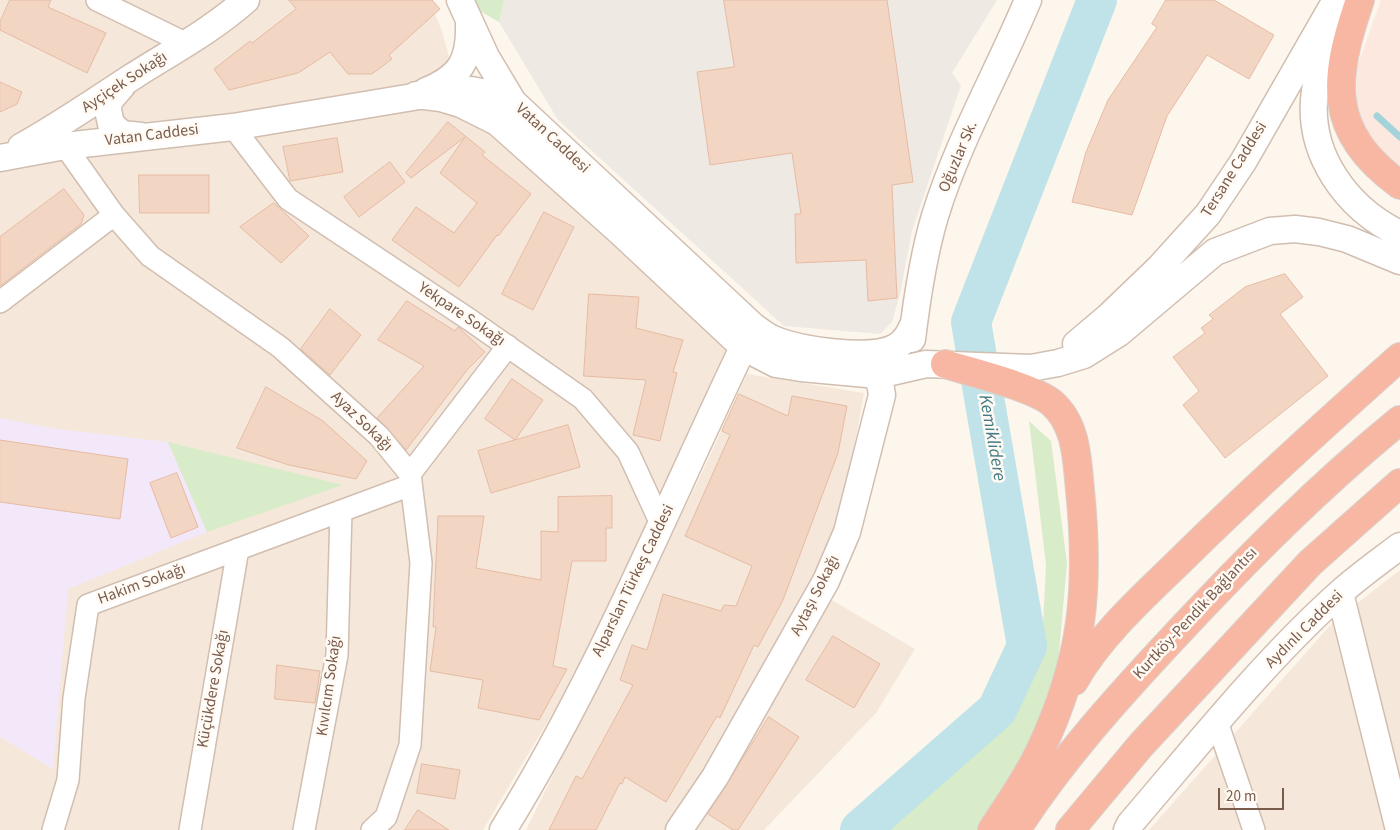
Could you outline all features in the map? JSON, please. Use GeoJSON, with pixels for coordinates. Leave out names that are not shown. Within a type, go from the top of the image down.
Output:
{"type":"FeatureCollection","features":[{"type":"Feature","properties":{"kind":"highway"},"geometry":{"type":"LineString","coordinates":[[1360,0],[1349,33],[1343,62],[1340,92],[1343,113],[1352,134],[1364,154],[1400,185]]}},
{"type":"Feature","properties":{"kind":"highway"},"geometry":{"type":"LineString","coordinates":[[1057,710],[1080,670],[1159,581],[1262,480],[1400,357]]}},
{"type":"Feature","properties":{"kind":"highway"},"geometry":{"type":"LineString","coordinates":[[935,364],[1032,380],[1061,412],[1072,431],[1076,450],[1086,544],[1085,586],[1080,635],[1068,682],[1041,750],[992,830]]}},
{"type":"Feature","properties":{"kind":"highway","name":"Kurtköy-Pendik Bağlantısı"},"geometry":{"type":"LineString","coordinates":[[1016,830],[1040,793],[1105,712],[1238,568],[1369,446],[1400,420]]}},
{"type":"Feature","properties":{"kind":"highway"},"geometry":{"type":"LineString","coordinates":[[1070,830],[1141,745],[1310,563],[1400,483]]}},
{"type":"Feature","properties":{"kind":"street"},"geometry":{"type":"LineString","coordinates":[[97,0],[186,44]]}},
{"type":"Feature","properties":{"kind":"street","name":"Ayçiçek Sokağı"},"geometry":{"type":"LineString","coordinates":[[0,158],[55,128],[130,78],[208,31],[246,0]]}},
{"type":"Feature","properties":{"kind":"street"},"geometry":{"type":"LineString","coordinates":[[460,0],[469,24],[513,102]]}},
{"type":"Feature","properties":{"kind":"street","name":"Oğuzlar Sk."},"geometry":{"type":"LineString","coordinates":[[935,364],[916,357],[912,350],[914,323],[925,260],[936,214],[963,145],[1028,0]]}},
{"type":"Feature","properties":{"kind":"street","name":"Tersane Caddesi"},"geometry":{"type":"LineString","coordinates":[[1032,380],[1108,317],[1190,237],[1225,191],[1336,0]]}},
{"type":"Feature","properties":{"kind":"street"},"geometry":{"type":"LineString","coordinates":[[1344,0],[1321,65],[1315,91],[1314,110],[1317,133],[1324,159],[1340,188],[1360,209],[1385,227],[1400,234]]}},
{"type":"Feature","properties":{"kind":"street"},"geometry":{"type":"LineString","coordinates":[[416,96],[440,86],[462,64],[470,47],[469,24]]}},
{"type":"Feature","properties":{"kind":"street"},"geometry":{"type":"LineString","coordinates":[[130,78],[109,101],[109,118],[111,124],[122,134],[147,137]]}},
{"type":"Feature","properties":{"kind":"street","name":"Vatan Caddesi"},"geometry":{"type":"LineString","coordinates":[[0,158],[65,146],[233,127],[416,96],[471,90],[493,94],[513,102],[748,337],[773,339],[808,348],[871,353],[895,348],[904,342],[914,323]]}},
{"type":"Feature","properties":{"kind":"street"},"geometry":{"type":"LineString","coordinates":[[416,96],[441,98],[461,104],[484,114],[512,133],[748,337],[776,364],[880,385],[935,364]]}},
{"type":"Feature","properties":{"kind":"street","name":"Yekpare Sokağı"},"geometry":{"type":"LineString","coordinates":[[233,127],[288,199],[508,346],[583,399],[628,452],[662,526]]}},
{"type":"Feature","properties":{"kind":"street","name":"Ayaz Sokağı"},"geometry":{"type":"LineString","coordinates":[[65,146],[114,215],[150,256],[280,347],[379,436],[410,480]]}},
{"type":"Feature","properties":{"kind":"street"},"geometry":{"type":"LineString","coordinates":[[0,302],[114,215]]}},
{"type":"Feature","properties":{"kind":"street"},"geometry":{"type":"LineString","coordinates":[[1032,380],[1058,363],[1084,355],[1119,333],[1215,252],[1270,231],[1295,229],[1319,232],[1347,239],[1400,261]]}},
{"type":"Feature","properties":{"kind":"street","name":"Alparslan Türkeş Caddesi"},"geometry":{"type":"LineString","coordinates":[[503,830],[539,773],[662,526],[748,337]]}},
{"type":"Feature","properties":{"kind":"street"},"geometry":{"type":"LineString","coordinates":[[372,830],[386,817],[410,745],[421,563],[410,480],[508,346]]}},
{"type":"Feature","properties":{"kind":"street"},"geometry":{"type":"LineString","coordinates":[[848,352],[866,360],[880,385]]}},
{"type":"Feature","properties":{"kind":"street","name":"Aytaşı Sokağı"},"geometry":{"type":"LineString","coordinates":[[679,830],[715,777],[826,582],[847,532],[880,385]]}},
{"type":"Feature","properties":{"kind":"street","name":"Hakim Sokağı"},"geometry":{"type":"LineString","coordinates":[[54,830],[68,780],[74,698],[88,605],[341,511],[410,480]]}},
{"type":"Feature","properties":{"kind":"street","name":"Kıvılcım Sokağı"},"geometry":{"type":"LineString","coordinates":[[304,830],[337,655],[341,511]]}},
{"type":"Feature","properties":{"kind":"street","name":"Aydınlı Caddesi"},"geometry":{"type":"LineString","coordinates":[[1127,830],[1130,824],[1216,722],[1340,593],[1400,546]]}},
{"type":"Feature","properties":{"kind":"street","name":"Küçükdere Sokağı"},"geometry":{"type":"LineString","coordinates":[[190,830],[238,549]]}},
{"type":"Feature","properties":{"kind":"street"},"geometry":{"type":"LineString","coordinates":[[1340,593],[1399,830]]}},
{"type":"Feature","properties":{"kind":"street"},"geometry":{"type":"LineString","coordinates":[[1216,722],[1250,825]]}},
{"type":"Feature","properties":{"kind":"shaded area"},"geometry":{"type":"Polygon","coordinates":[[[0,0],[429,0],[442,31],[451,64],[727,350],[573,679],[483,830],[0,830],[0,0]]]}},
{"type":"Feature","properties":{"kind":"shaded area"},"geometry":{"type":"Polygon","coordinates":[[[504,0],[997,0],[952,73],[961,85],[912,231],[900,294],[892,322],[880,334],[784,326],[558,120],[499,22],[504,0]]]}},
{"type":"Feature","properties":{"kind":"shaded area"},"geometry":{"type":"Polygon","coordinates":[[[1381,0],[1400,0],[1400,166],[1389,159],[1366,131],[1357,105],[1357,67],[1381,0]]]}},
{"type":"Feature","properties":{"kind":"shaded area"},"geometry":{"type":"Polygon","coordinates":[[[747,374],[864,393],[842,515],[808,586],[915,649],[876,713],[764,830],[526,830],[702,473],[747,374]]]}},
{"type":"Feature","properties":{"kind":"shaded area"},"geometry":{"type":"Polygon","coordinates":[[[0,418],[57,429],[168,442],[207,532],[68,589],[53,769],[0,737],[0,418]]]}},
{"type":"Feature","properties":{"kind":"shaded area"},"geometry":{"type":"Polygon","coordinates":[[[1400,570],[1400,830],[1149,830],[1334,621],[1400,570]]]}},
{"type":"Feature","properties":{"kind":"green space"},"geometry":{"type":"Polygon","coordinates":[[[471,0],[504,0],[499,22],[473,7],[471,0]]]}},
{"type":"Feature","properties":{"kind":"green space"},"geometry":{"type":"Polygon","coordinates":[[[1029,421],[1051,441],[1067,563],[1058,664],[1032,738],[982,830],[887,830],[901,811],[1006,723],[1042,644],[1046,565],[1029,421]]]}},
{"type":"Feature","properties":{"kind":"green space"},"geometry":{"type":"Polygon","coordinates":[[[168,442],[343,485],[207,532],[168,442]]]}},
{"type":"Feature","properties":{"kind":"building"},"geometry":{"type":"Polygon","coordinates":[[[10,0],[51,0],[48,7],[106,33],[87,73],[0,30],[0,22],[10,0]]]}},
{"type":"Feature","properties":{"kind":"building"},"geometry":{"type":"Polygon","coordinates":[[[289,0],[432,0],[440,9],[389,55],[392,59],[372,74],[348,74],[330,52],[298,73],[229,90],[214,69],[296,9],[289,0]]]}},
{"type":"Feature","properties":{"kind":"building"},"geometry":{"type":"Polygon","coordinates":[[[724,0],[887,0],[913,182],[892,185],[897,298],[868,301],[866,260],[796,263],[795,214],[801,214],[792,153],[710,165],[697,72],[734,67],[724,0]]]}},
{"type":"Feature","properties":{"kind":"building"},"geometry":{"type":"Polygon","coordinates":[[[1166,0],[1214,0],[1274,35],[1249,79],[1207,55],[1167,116],[1132,215],[1072,202],[1086,152],[1108,100],[1157,27],[1152,24],[1166,0]]]}},
{"type":"Feature","properties":{"kind":"building"},"geometry":{"type":"Polygon","coordinates":[[[0,82],[22,92],[17,104],[0,112],[0,82]]]}},
{"type":"Feature","properties":{"kind":"building"},"geometry":{"type":"Polygon","coordinates":[[[448,122],[485,152],[482,155],[531,194],[497,235],[459,287],[392,240],[416,207],[454,233],[477,203],[440,173],[465,137],[411,178],[406,173],[448,122]]]}},
{"type":"Feature","properties":{"kind":"building"},"geometry":{"type":"Polygon","coordinates":[[[337,138],[343,172],[290,181],[283,147],[337,138]]]}},
{"type":"Feature","properties":{"kind":"building"},"geometry":{"type":"Polygon","coordinates":[[[390,162],[405,182],[359,217],[344,197],[390,162]]]}},
{"type":"Feature","properties":{"kind":"building"},"geometry":{"type":"Polygon","coordinates":[[[139,175],[209,175],[209,213],[140,213],[139,175]]]}},
{"type":"Feature","properties":{"kind":"building"},"geometry":{"type":"Polygon","coordinates":[[[64,189],[84,215],[81,224],[0,286],[0,237],[64,189]]]}},
{"type":"Feature","properties":{"kind":"building"},"geometry":{"type":"Polygon","coordinates":[[[274,203],[309,236],[281,263],[240,227],[274,203]]]}},
{"type":"Feature","properties":{"kind":"building"},"geometry":{"type":"Polygon","coordinates":[[[544,212],[574,227],[533,310],[502,294],[544,212]]]}},
{"type":"Feature","properties":{"kind":"building"},"geometry":{"type":"Polygon","coordinates":[[[1285,274],[1303,297],[1280,314],[1328,376],[1225,458],[1183,405],[1199,391],[1173,357],[1205,333],[1201,328],[1213,319],[1209,315],[1245,287],[1285,274]]]}},
{"type":"Feature","properties":{"kind":"building"},"geometry":{"type":"Polygon","coordinates":[[[589,294],[639,297],[636,328],[683,340],[673,372],[677,373],[660,441],[633,435],[646,380],[584,376],[589,294]]]}},
{"type":"Feature","properties":{"kind":"building"},"geometry":{"type":"Polygon","coordinates":[[[407,301],[455,331],[458,327],[485,352],[467,370],[406,450],[377,418],[424,366],[378,340],[407,301]]]}},
{"type":"Feature","properties":{"kind":"building"},"geometry":{"type":"Polygon","coordinates":[[[330,309],[361,335],[330,375],[301,349],[330,309]]]}},
{"type":"Feature","properties":{"kind":"building"},"geometry":{"type":"Polygon","coordinates":[[[512,379],[543,400],[515,440],[485,419],[512,379]]]}},
{"type":"Feature","properties":{"kind":"building"},"geometry":{"type":"Polygon","coordinates":[[[266,387],[323,421],[367,461],[356,479],[289,465],[237,448],[266,387]]]}},
{"type":"Feature","properties":{"kind":"building"},"geometry":{"type":"Polygon","coordinates":[[[739,394],[788,416],[792,396],[847,406],[838,453],[783,600],[758,647],[754,645],[720,718],[717,716],[666,802],[625,777],[622,784],[620,783],[596,830],[549,830],[576,776],[582,779],[633,685],[620,680],[632,645],[647,650],[663,594],[721,611],[724,605],[736,606],[752,566],[685,536],[730,435],[722,431],[739,394]]]}},
{"type":"Feature","properties":{"kind":"building"},"geometry":{"type":"Polygon","coordinates":[[[568,425],[580,467],[491,493],[478,451],[568,425]]]}},
{"type":"Feature","properties":{"kind":"building"},"geometry":{"type":"Polygon","coordinates":[[[0,440],[128,459],[120,519],[0,502],[0,440]]]}},
{"type":"Feature","properties":{"kind":"building"},"geometry":{"type":"Polygon","coordinates":[[[177,473],[198,527],[171,538],[150,483],[177,473]]]}},
{"type":"Feature","properties":{"kind":"building"},"geometry":{"type":"Polygon","coordinates":[[[612,496],[612,528],[606,528],[606,561],[572,561],[553,666],[567,669],[539,720],[478,708],[483,680],[430,671],[436,627],[433,627],[438,516],[484,516],[476,568],[541,580],[541,531],[558,532],[558,497],[612,496]]]}},
{"type":"Feature","properties":{"kind":"building"},"geometry":{"type":"Polygon","coordinates":[[[833,636],[880,664],[854,708],[806,680],[833,636]]]}},
{"type":"Feature","properties":{"kind":"building"},"geometry":{"type":"Polygon","coordinates":[[[277,665],[320,671],[315,703],[275,699],[277,665]]]}},
{"type":"Feature","properties":{"kind":"building"},"geometry":{"type":"Polygon","coordinates":[[[769,717],[799,737],[738,830],[733,830],[708,814],[769,717]]]}},
{"type":"Feature","properties":{"kind":"building"},"geometry":{"type":"Polygon","coordinates":[[[422,764],[460,770],[455,799],[417,793],[422,764]]]}},
{"type":"Feature","properties":{"kind":"building"},"geometry":{"type":"Polygon","coordinates":[[[418,810],[449,830],[405,830],[418,810]]]}},
{"type":"Feature","properties":{"kind":"waterway","name":"Kemiklidere"},"geometry":{"type":"LineString","coordinates":[[860,830],[997,710],[1027,646],[971,322],[1097,0]]}},
{"type":"Feature","properties":{"kind":"waterway"},"geometry":{"type":"LineString","coordinates":[[1377,116],[1400,137]]}}]}
